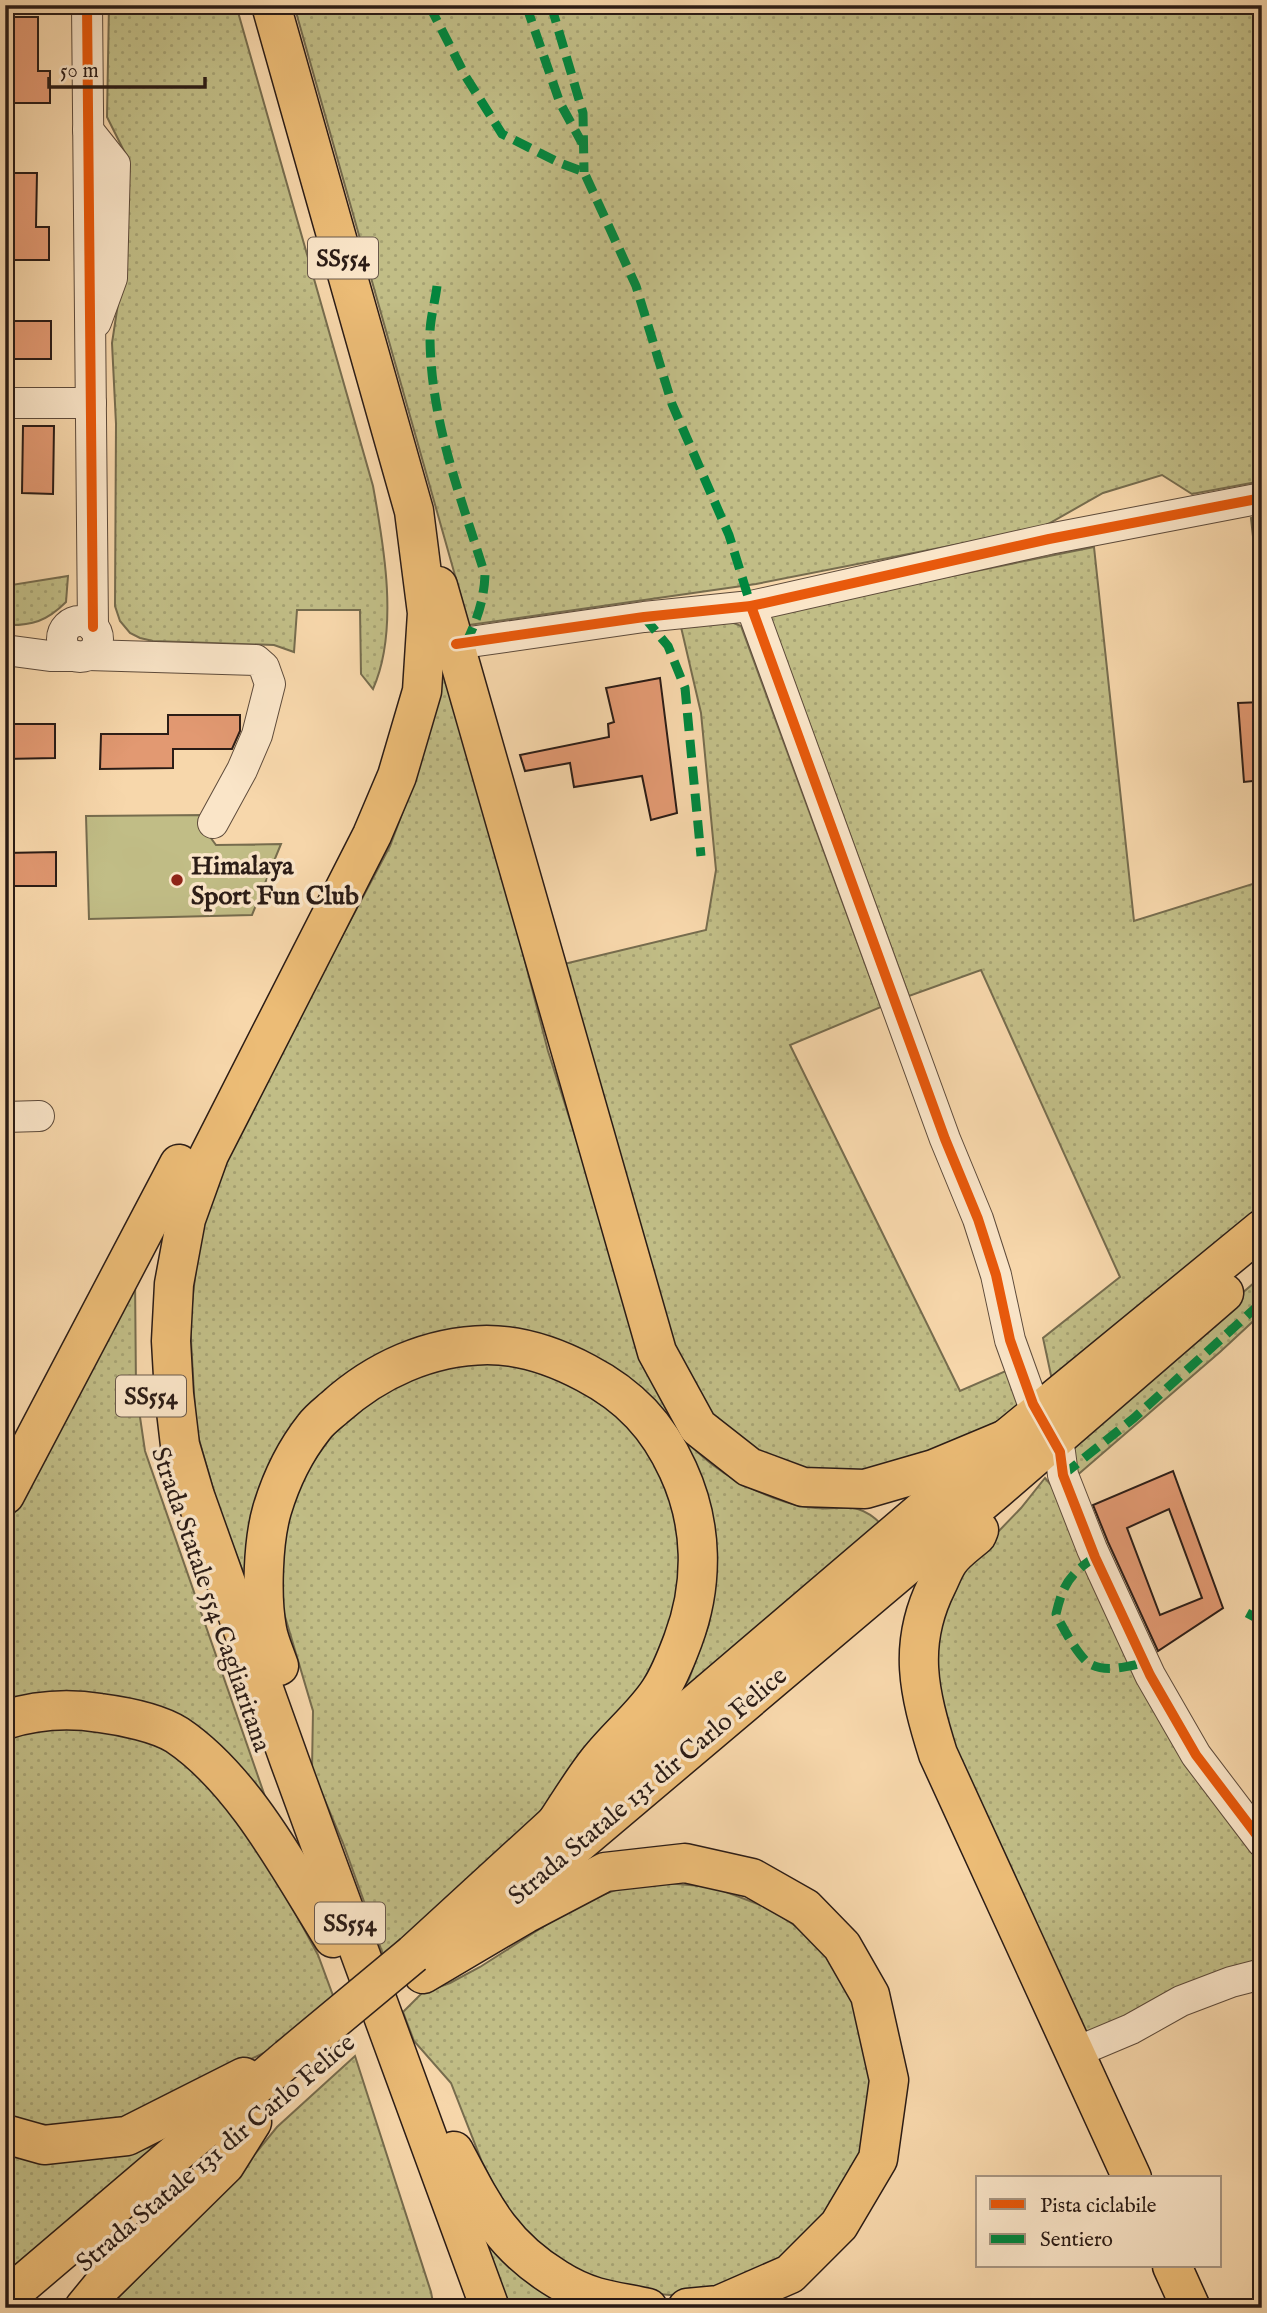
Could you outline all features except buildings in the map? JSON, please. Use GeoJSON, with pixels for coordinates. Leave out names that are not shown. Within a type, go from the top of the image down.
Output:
{"type":"FeatureCollection","features":[{"type":"Feature","properties":{"kind":"highway","name":"Strada Statale 554 Cagliaritana"},"geometry":{"type":"LineString","coordinates":[[251,5],[386,485],[403,583],[404,647],[395,704],[372,781],[179,1164],[162,1223],[153,1281],[148,1334],[150,1385],[156,1441],[170,1496],[466,2308]]}},
{"type":"Feature","properties":{"kind":"highway","name":"Strada Statale 554 Cagliaritana"},"geometry":{"type":"LineString","coordinates":[[271,5],[414,511],[428,613],[422,691],[397,776],[372,835],[209,1155],[186,1219],[174,1284],[171,1341],[180,1445],[195,1496],[290,1762]]}},
{"type":"Feature","properties":{"kind":"highway"},"geometry":{"type":"LineString","coordinates":[[414,511],[456,644],[657,1352],[698,1427],[749,1467],[803,1487],[865,1489],[934,1469],[1006,1438]]}},
{"type":"Feature","properties":{"kind":"highway"},"geometry":{"type":"LineString","coordinates":[[5,1495],[179,1164]]}},
{"type":"Feature","properties":{"kind":"highway","name":"Strada Statale 131 dir Carlo Felice"},"geometry":{"type":"LineString","coordinates":[[418,1964],[556,1823],[1006,1438],[1262,1229]]}},
{"type":"Feature","properties":{"kind":"highway","name":"Strada Statale 131 dir Carlo Felice"},"geometry":{"type":"LineString","coordinates":[[5,2299],[299,2065],[418,1964],[995,1491],[1262,1260]]}},
{"type":"Feature","properties":{"kind":"highway"},"geometry":{"type":"LineString","coordinates":[[290,1762],[294,1709],[267,1629],[263,1564],[271,1512],[298,1450],[315,1425],[349,1395],[408,1360],[444,1350],[488,1345],[527,1350],[566,1362],[604,1382],[644,1416],[666,1442],[684,1483],[696,1523],[699,1554],[694,1602],[683,1640],[660,1690],[599,1760],[556,1823]]}},
{"type":"Feature","properties":{"kind":"highway"},"geometry":{"type":"LineString","coordinates":[[995,1491],[977,1535],[950,1560],[930,1598],[921,1630],[918,1677],[923,1707],[938,1754],[1131,2176]]}},
{"type":"Feature","properties":{"kind":"highway"},"geometry":{"type":"LineString","coordinates":[[5,1720],[23,1714],[73,1709],[128,1717],[176,1734],[223,1775],[251,1810],[333,1938]]}},
{"type":"Feature","properties":{"kind":"highway","name":"SS554"},"geometry":{"type":"LineString","coordinates":[[290,1762],[410,2084],[489,2308]]}},
{"type":"Feature","properties":{"kind":"highway"},"geometry":{"type":"LineString","coordinates":[[418,1964],[525,1914],[606,1872],[685,1863],[752,1878],[805,1908],[842,1946],[870,1995],[889,2080],[878,2159],[839,2225],[790,2274],[719,2305],[687,2308]]}},
{"type":"Feature","properties":{"kind":"highway"},"geometry":{"type":"LineString","coordinates":[[5,2134],[44,2146],[127,2136],[232,2082],[299,2065]]}},
{"type":"Feature","properties":{"kind":"highway","name":"Strada Statale 131 dir Carlo Felice"},"geometry":{"type":"LineString","coordinates":[[32,2308],[252,2122],[299,2065]]}},
{"type":"Feature","properties":{"kind":"highway"},"geometry":{"type":"LineString","coordinates":[[410,2084],[430,2093],[449,2142],[491,2219],[508,2241],[533,2264],[594,2297],[648,2308]]}},
{"type":"Feature","properties":{"kind":"highway"},"geometry":{"type":"LineString","coordinates":[[84,2308],[102,2286],[225,2165],[252,2122]]}},
{"type":"Feature","properties":{"kind":"highway"},"geometry":{"type":"LineString","coordinates":[[1173,2268],[1191,2308]]}},
{"type":"Feature","properties":{"kind":"street"},"geometry":{"type":"LineString","coordinates":[[82,638],[91,557],[87,5]]}},
{"type":"Feature","properties":{"kind":"street"},"geometry":{"type":"LineString","coordinates":[[5,403],[91,403]]}},
{"type":"Feature","properties":{"kind":"street"},"geometry":{"type":"LineString","coordinates":[[456,644],[644,617],[751,606],[1049,539],[1262,498]]}},
{"type":"Feature","properties":{"kind":"street"},"geometry":{"type":"LineString","coordinates":[[751,606],[945,1139],[978,1219],[996,1275],[1010,1340],[1033,1404]]}},
{"type":"Feature","properties":{"kind":"street"},"geometry":{"type":"LineString","coordinates":[[6,650],[50,656],[82,638],[138,655],[256,660],[264,667],[270,684],[257,735],[242,770],[213,823]]}},
{"type":"Feature","properties":{"kind":"street"},"geometry":{"type":"LineString","coordinates":[[5,1117],[39,1116]]}},
{"type":"Feature","properties":{"kind":"street"},"geometry":{"type":"LineString","coordinates":[[1060,1452],[1063,1475],[1092,1549],[1150,1675],[1196,1755],[1262,1842]]}},
{"type":"Feature","properties":{"kind":"street"},"geometry":{"type":"LineString","coordinates":[[1074,2053],[1131,2029],[1181,2001],[1231,1982],[1262,1974]]}},
{"type":"Feature","properties":{"kind":"shaded area"},"geometry":{"type":"Polygon","coordinates":[[[109,5],[236,5],[373,486],[385,561],[387,615],[386,641],[373,689],[361,674],[360,610],[297,610],[294,652],[274,645],[153,641],[130,633],[120,621],[115,606],[116,424],[112,343],[121,284],[127,157],[107,117],[109,5]]]}},
{"type":"Feature","properties":{"kind":"shaded area"},"geometry":{"type":"Polygon","coordinates":[[[294,5],[1262,5],[1262,481],[1192,494],[1162,475],[1103,493],[1041,528],[756,584],[469,625],[294,5]]]}},
{"type":"Feature","properties":{"kind":"shaded area"},"geometry":{"type":"Polygon","coordinates":[[[1262,516],[1262,620],[1251,518],[1262,516]]]}},
{"type":"Feature","properties":{"kind":"shaded area"},"geometry":{"type":"Polygon","coordinates":[[[1094,547],[1134,921],[1262,881],[1262,1209],[1052,1380],[1043,1338],[1120,1277],[981,970],[909,996],[769,613],[1094,547]]]}},
{"type":"Feature","properties":{"kind":"shaded area"},"geometry":{"type":"Polygon","coordinates":[[[68,576],[66,602],[59,608],[38,621],[5,625],[5,586],[68,576]]]}},
{"type":"Feature","properties":{"kind":"shaded area"},"geometry":{"type":"Polygon","coordinates":[[[724,619],[741,626],[881,1007],[790,1045],[960,1391],[1008,1370],[1022,1408],[993,1426],[883,1479],[753,1462],[685,1391],[564,964],[706,930],[716,870],[701,713],[681,627],[724,619]]]}},
{"type":"Feature","properties":{"kind":"shaded area"},"geometry":{"type":"Polygon","coordinates":[[[451,672],[548,1051],[653,1380],[662,1400],[673,1421],[694,1449],[712,1465],[738,1481],[766,1495],[794,1504],[864,1511],[882,1525],[664,1719],[689,1679],[709,1624],[716,1565],[696,1473],[517,1333],[311,1417],[253,1597],[220,1513],[196,1429],[190,1322],[200,1232],[223,1160],[390,846],[418,771],[437,675],[451,672]]]}},
{"type":"Feature","properties":{"kind":"shaded area","name":"Himalaya Sport Fun Club"},"geometry":{"type":"Polygon","coordinates":[[[205,815],[205,830],[216,845],[281,844],[252,915],[89,919],[86,816],[205,815]]]}},
{"type":"Feature","properties":{"kind":"shaded area"},"geometry":{"type":"Polygon","coordinates":[[[135,1276],[136,1390],[145,1451],[269,1808],[222,1748],[5,1702],[5,1531],[135,1276]]]}},
{"type":"Feature","properties":{"kind":"shaded area"},"geometry":{"type":"Polygon","coordinates":[[[1262,1276],[1262,1313],[1074,1478],[1065,1446],[1262,1276]]]}},
{"type":"Feature","properties":{"kind":"shaded area"},"geometry":{"type":"Polygon","coordinates":[[[468,1362],[507,1363],[573,1384],[620,1414],[654,1451],[692,1552],[668,1652],[561,1795],[385,1960],[343,1843],[312,1770],[313,1711],[281,1603],[286,1511],[308,1469],[336,1430],[398,1381],[468,1362]]]}},
{"type":"Feature","properties":{"kind":"shaded area"},"geometry":{"type":"Polygon","coordinates":[[[1045,1478],[1059,1494],[1262,1855],[1262,1968],[1084,2038],[966,1782],[934,1687],[940,1623],[969,1562],[1021,1508],[1045,1478]]]}},
{"type":"Feature","properties":{"kind":"shaded area"},"geometry":{"type":"Polygon","coordinates":[[[62,1723],[151,1742],[194,1767],[268,1862],[318,1955],[335,2001],[300,2036],[115,2123],[73,2128],[5,2120],[5,1732],[62,1723]]]}},
{"type":"Feature","properties":{"kind":"shaded area"},"geometry":{"type":"Polygon","coordinates":[[[641,1881],[713,1887],[771,1909],[814,1939],[840,1970],[862,2013],[874,2065],[866,2153],[796,2254],[712,2292],[670,2295],[635,2292],[590,2277],[551,2255],[510,2217],[482,2162],[451,2083],[414,2041],[403,2012],[422,1993],[450,1983],[480,1967],[582,1902],[641,1881]]]}},
{"type":"Feature","properties":{"kind":"shaded area"},"geometry":{"type":"Polygon","coordinates":[[[355,2056],[434,2308],[108,2308],[233,2181],[277,2127],[355,2056]]]}},
{"type":"Feature","properties":{"kind":"shaded area"},"geometry":{"type":"Polygon","coordinates":[[[172,2141],[5,2284],[5,2155],[70,2159],[124,2154],[172,2141]]]}},
{"type":"Feature","properties":{"kind":"shaded area"},"geometry":{"type":"Polygon","coordinates":[[[480,2228],[586,2308],[510,2308],[480,2228]]]}},
{"type":"Feature","properties":{"kind":"marked path"},"geometry":{"type":"LineString","coordinates":[[429,5],[466,77],[502,134],[584,172],[636,286],[672,404],[729,535],[751,606]]}},
{"type":"Feature","properties":{"kind":"marked path"},"geometry":{"type":"LineString","coordinates":[[526,5],[560,103],[582,143]]}},
{"type":"Feature","properties":{"kind":"marked path"},"geometry":{"type":"LineString","coordinates":[[551,5],[583,113],[584,172]]}},
{"type":"Feature","properties":{"kind":"marked path"},"geometry":{"type":"LineString","coordinates":[[437,286],[430,333],[436,400],[457,488],[485,575],[479,610],[466,643]]}},
{"type":"Feature","properties":{"kind":"marked path"},"geometry":{"type":"LineString","coordinates":[[644,617],[668,646],[685,688],[701,856]]}},
{"type":"Feature","properties":{"kind":"marked path"},"geometry":{"type":"LineString","coordinates":[[1063,1475],[1134,1418],[1262,1302]]}},
{"type":"Feature","properties":{"kind":"marked path"},"geometry":{"type":"LineString","coordinates":[[1095,1557],[1069,1581],[1056,1614],[1076,1648],[1090,1664],[1110,1668],[1144,1663]]}},
{"type":"Feature","properties":{"kind":"marked path"},"geometry":{"type":"LineString","coordinates":[[1247,1613],[1262,1621]]}},
{"type":"Feature","properties":{"kind":"cycle path"},"geometry":{"type":"LineString","coordinates":[[87,5],[93,627]]}},
{"type":"Feature","properties":{"kind":"cycle path"},"geometry":{"type":"LineString","coordinates":[[456,644],[644,617],[751,606],[1049,539],[1262,498]]}},
{"type":"Feature","properties":{"kind":"cycle path"},"geometry":{"type":"LineString","coordinates":[[751,606],[945,1139],[978,1219],[996,1275],[1010,1340],[1033,1404],[1060,1452],[1063,1475],[1095,1557],[1150,1675],[1196,1755],[1262,1842]]}},
{"type":"Feature","properties":{"kind":"place","name":"Himalaya Sport Fun Club"},"geometry":{"type":"Point","coordinates":[177,880]}}]}
